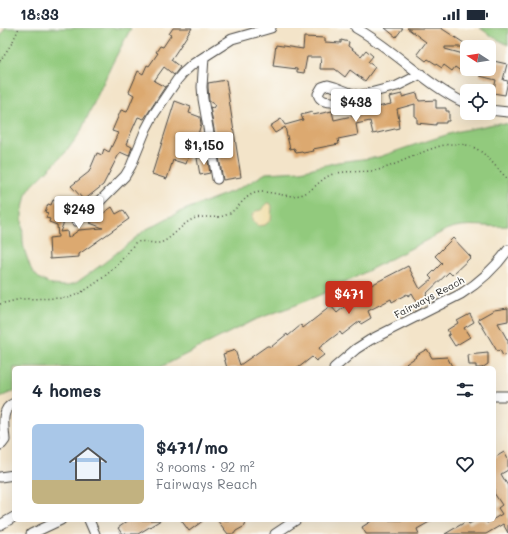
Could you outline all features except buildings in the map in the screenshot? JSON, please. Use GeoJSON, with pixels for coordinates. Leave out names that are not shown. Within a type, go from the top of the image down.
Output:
{"type":"FeatureCollection","features":[{"type":"Feature","properties":{"kind":"street"},"geometry":{"type":"LineString","coordinates":[[76,221],[94,207],[125,176],[131,166],[149,124],[176,80],[204,57],[232,39],[271,28]]}},
{"type":"Feature","properties":{"kind":"street"},"geometry":{"type":"LineString","coordinates":[[356,28],[372,37],[421,74],[460,100]]}},
{"type":"Feature","properties":{"kind":"street"},"geometry":{"type":"LineString","coordinates":[[204,57],[202,87],[203,99],[216,179]]}},
{"type":"Feature","properties":{"kind":"street"},"geometry":{"type":"LineString","coordinates":[[358,96],[397,86],[421,74]]}},
{"type":"Feature","properties":{"kind":"street"},"geometry":{"type":"LineString","coordinates":[[496,111],[508,112]]}},
{"type":"Feature","properties":{"kind":"street","name":"Fairways Reach"},"geometry":{"type":"LineString","coordinates":[[336,366],[356,349],[370,340],[461,294],[475,285],[493,269],[508,250]]}},
{"type":"Feature","properties":{"kind":"street"},"geometry":{"type":"LineString","coordinates":[[496,396],[508,396]]}},
{"type":"Feature","properties":{"kind":"street"},"geometry":{"type":"LineString","coordinates":[[0,445],[4,440],[4,412],[8,406],[12,404]]}},
{"type":"Feature","properties":{"kind":"street"},"geometry":{"type":"LineString","coordinates":[[0,477],[12,475]]}},
{"type":"Feature","properties":{"kind":"street"},"geometry":{"type":"LineString","coordinates":[[0,525],[12,518]]}},
{"type":"Feature","properties":{"kind":"street"},"geometry":{"type":"LineString","coordinates":[[31,534],[57,522]]}},
{"type":"Feature","properties":{"kind":"street"},"geometry":{"type":"LineString","coordinates":[[90,522],[95,534]]}},
{"type":"Feature","properties":{"kind":"street"},"geometry":{"type":"LineString","coordinates":[[274,534],[293,522]]}},
{"type":"Feature","properties":{"kind":"path"},"geometry":{"type":"LineString","coordinates":[[0,61],[12,43],[19,28]]}},
{"type":"Feature","properties":{"kind":"path"},"geometry":{"type":"LineString","coordinates":[[0,304],[21,299],[72,297],[112,270],[135,243],[140,241],[159,243],[168,238],[190,220],[228,215],[253,194],[264,193],[288,196],[300,195],[308,192],[332,175],[339,173],[377,170],[417,154],[447,145],[464,144],[480,150],[508,179]]}},
{"type":"Feature","properties":{"kind":"green space"},"geometry":{"type":"Polygon","coordinates":[[[5,28],[131,28],[112,64],[80,133],[66,152],[32,186],[26,195],[22,213],[24,249],[31,269],[40,279],[52,285],[65,286],[76,283],[145,230],[179,212],[236,190],[266,173],[301,171],[338,162],[379,157],[459,131],[499,123],[508,124],[508,226],[463,226],[448,229],[329,291],[299,304],[254,320],[163,366],[12,366],[12,392],[0,397],[0,38],[5,28]]]}},
{"type":"Feature","properties":{"kind":"green space"},"geometry":{"type":"Polygon","coordinates":[[[480,28],[508,28],[508,45],[493,37],[480,28]]]}},
{"type":"Feature","properties":{"kind":"sand"},"geometry":{"type":"Polygon","coordinates":[[[268,203],[272,206],[271,220],[265,225],[257,226],[252,220],[252,215],[256,211],[261,210],[268,203]]]}}]}
